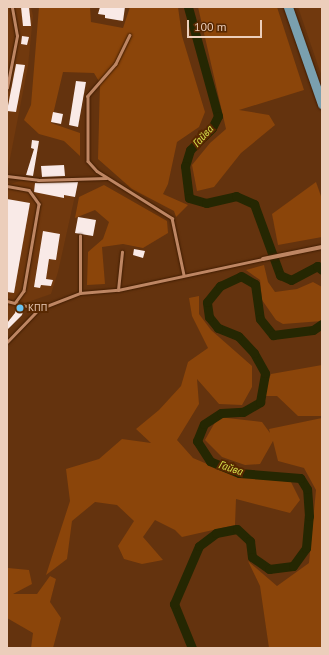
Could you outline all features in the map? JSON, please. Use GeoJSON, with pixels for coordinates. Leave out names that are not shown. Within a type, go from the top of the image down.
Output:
{"type":"FeatureCollection","features":[{"type":"Feature","properties":{"kind":"main road"},"geometry":{"type":"LineString","coordinates":[[288,7],[320,92],[322,104]]}},
{"type":"Feature","properties":{"kind":"street"},"geometry":{"type":"LineString","coordinates":[[263,259],[322,247]]}},
{"type":"Feature","properties":{"kind":"lane"},"geometry":{"type":"LineString","coordinates":[[7,88],[17,36],[12,7]]}},
{"type":"Feature","properties":{"kind":"lane"},"geometry":{"type":"LineString","coordinates":[[130,34],[116,64],[88,96],[88,161],[107,178],[172,218],[184,275]]}},
{"type":"Feature","properties":{"kind":"lane"},"geometry":{"type":"LineString","coordinates":[[7,176],[38,180],[107,178]]}},
{"type":"Feature","properties":{"kind":"lane"},"geometry":{"type":"LineString","coordinates":[[7,186],[29,190],[39,204],[24,291],[16,302]]}},
{"type":"Feature","properties":{"kind":"lane"},"geometry":{"type":"LineString","coordinates":[[80,236],[80,293]]}},
{"type":"Feature","properties":{"kind":"lane"},"geometry":{"type":"LineString","coordinates":[[118,290],[122,252]]}},
{"type":"Feature","properties":{"kind":"lane"},"geometry":{"type":"LineString","coordinates":[[7,342],[39,309],[80,293],[118,290],[263,259]]}},
{"type":"Feature","properties":{"kind":"lane"},"geometry":{"type":"LineString","coordinates":[[7,301],[16,302],[39,309]]}},
{"type":"Feature","properties":{"kind":"shaded area"},"geometry":{"type":"Polygon","coordinates":[[[7,7],[31,7],[33,16],[28,66],[7,174],[7,7]]]}},
{"type":"Feature","properties":{"kind":"shaded area"},"geometry":{"type":"Polygon","coordinates":[[[39,7],[90,7],[91,22],[123,28],[130,7],[178,7],[182,36],[205,112],[199,127],[177,142],[168,184],[163,194],[188,205],[176,217],[174,211],[132,189],[98,159],[100,83],[94,73],[63,72],[51,123],[80,133],[80,156],[64,141],[39,134],[24,120],[31,105],[39,7]]]}},
{"type":"Feature","properties":{"kind":"shaded area"},"geometry":{"type":"Polygon","coordinates":[[[198,7],[277,7],[304,90],[239,110],[269,115],[275,125],[241,153],[214,187],[197,191],[192,165],[210,143],[226,129],[198,7]]]}},
{"type":"Feature","properties":{"kind":"shaded area"},"geometry":{"type":"Polygon","coordinates":[[[298,7],[322,7],[322,77],[298,7]]]}},
{"type":"Feature","properties":{"kind":"shaded area"},"geometry":{"type":"Polygon","coordinates":[[[7,180],[10,184],[20,181],[78,182],[58,272],[51,294],[25,303],[24,310],[7,330],[7,180]]]}},
{"type":"Feature","properties":{"kind":"shaded area"},"geometry":{"type":"Polygon","coordinates":[[[316,182],[322,199],[322,237],[278,245],[272,214],[316,182]]]}},
{"type":"Feature","properties":{"kind":"shaded area"},"geometry":{"type":"Polygon","coordinates":[[[104,185],[167,221],[168,233],[143,248],[123,244],[102,247],[105,284],[87,285],[88,252],[103,239],[109,222],[95,210],[75,218],[79,197],[104,185]]]}},
{"type":"Feature","properties":{"kind":"shaded area"},"geometry":{"type":"Polygon","coordinates":[[[264,265],[268,282],[275,292],[297,289],[313,282],[322,287],[322,321],[283,324],[276,320],[262,300],[260,280],[246,270],[264,265]]]}},
{"type":"Feature","properties":{"kind":"shaded area"},"geometry":{"type":"Polygon","coordinates":[[[199,296],[199,314],[211,330],[252,366],[252,387],[242,405],[219,404],[197,379],[199,404],[177,440],[193,458],[233,475],[291,482],[300,500],[290,513],[236,499],[235,525],[182,537],[175,530],[155,520],[143,537],[163,560],[142,564],[124,559],[118,546],[134,521],[117,505],[95,502],[72,521],[67,559],[46,575],[70,501],[66,469],[99,459],[122,439],[151,443],[136,429],[159,410],[181,386],[188,362],[208,348],[192,316],[189,298],[199,296]]]}},
{"type":"Feature","properties":{"kind":"shaded area"},"geometry":{"type":"Polygon","coordinates":[[[322,365],[322,416],[298,416],[277,396],[262,396],[271,374],[322,365]]]}},
{"type":"Feature","properties":{"kind":"shaded area"},"geometry":{"type":"Polygon","coordinates":[[[218,417],[262,422],[270,433],[269,429],[322,418],[322,648],[269,648],[260,586],[248,561],[277,586],[309,563],[316,490],[304,468],[278,461],[273,441],[260,464],[245,465],[222,457],[205,440],[218,417]]]}},
{"type":"Feature","properties":{"kind":"shaded area"},"geometry":{"type":"Polygon","coordinates":[[[8,568],[29,570],[32,584],[13,594],[37,594],[50,576],[56,579],[50,602],[61,618],[53,648],[31,648],[33,633],[7,618],[8,568]]]}},
{"type":"Feature","properties":{"kind":"building"},"geometry":{"type":"Polygon","coordinates":[[[21,7],[29,7],[31,26],[23,26],[21,7]]]}},
{"type":"Feature","properties":{"kind":"building"},"geometry":{"type":"Polygon","coordinates":[[[100,7],[125,7],[123,21],[105,18],[105,15],[98,14],[100,7]]]}},
{"type":"Feature","properties":{"kind":"building"},"geometry":{"type":"Polygon","coordinates":[[[22,36],[29,37],[27,45],[21,44],[22,36]]]}},
{"type":"Feature","properties":{"kind":"building"},"geometry":{"type":"Polygon","coordinates":[[[16,64],[25,65],[16,112],[7,111],[16,64]]]}},
{"type":"Feature","properties":{"kind":"building"},"geometry":{"type":"Polygon","coordinates":[[[76,81],[86,82],[78,127],[69,125],[76,81]]]}},
{"type":"Feature","properties":{"kind":"building"},"geometry":{"type":"Polygon","coordinates":[[[53,112],[63,114],[61,124],[51,122],[53,112]]]}},
{"type":"Feature","properties":{"kind":"building"},"geometry":{"type":"Polygon","coordinates":[[[32,140],[39,141],[33,176],[26,175],[34,149],[31,148],[32,140]]]}},
{"type":"Feature","properties":{"kind":"building"},"geometry":{"type":"Polygon","coordinates":[[[64,165],[65,176],[42,177],[41,166],[64,165]]]}},
{"type":"Feature","properties":{"kind":"building"},"geometry":{"type":"Polygon","coordinates":[[[78,182],[75,197],[64,195],[64,198],[34,192],[35,183],[78,182]]]}},
{"type":"Feature","properties":{"kind":"building"},"geometry":{"type":"Polygon","coordinates":[[[7,199],[30,203],[14,293],[7,292],[7,199]]]}},
{"type":"Feature","properties":{"kind":"building"},"geometry":{"type":"Polygon","coordinates":[[[78,217],[96,220],[93,236],[75,233],[78,217]]]}},
{"type":"Feature","properties":{"kind":"building"},"geometry":{"type":"Polygon","coordinates":[[[43,231],[60,234],[56,260],[49,259],[46,279],[53,280],[51,286],[41,285],[40,288],[34,287],[43,231]]]}},
{"type":"Feature","properties":{"kind":"building"},"geometry":{"type":"Polygon","coordinates":[[[134,249],[145,251],[143,258],[133,255],[134,249]]]}},
{"type":"Feature","properties":{"kind":"building"},"geometry":{"type":"Polygon","coordinates":[[[17,306],[24,308],[22,315],[7,330],[7,323],[15,313],[17,306]]]}},
{"type":"Feature","properties":{"kind":"waterway","name":"Гайва"},"geometry":{"type":"LineString","coordinates":[[188,7],[218,116],[212,128],[190,150],[185,166],[189,198],[206,203],[236,196],[254,204],[280,275],[291,280],[317,266],[322,270]]}},
{"type":"Feature","properties":{"kind":"waterway","name":"Гайва"},"geometry":{"type":"LineString","coordinates":[[192,648],[174,604],[199,546],[216,533],[237,529],[250,541],[252,557],[269,569],[293,566],[306,548],[309,516],[307,489],[300,478],[239,473],[210,461],[197,441],[204,424],[221,413],[243,412],[260,402],[265,373],[254,353],[238,336],[218,328],[209,317],[207,302],[220,286],[241,276],[255,284],[260,319],[273,335],[313,330],[322,324]]}},
{"type":"Feature","properties":{"kind":"place","name":"КПП"},"geometry":{"type":"Point","coordinates":[20,308]}}]}
